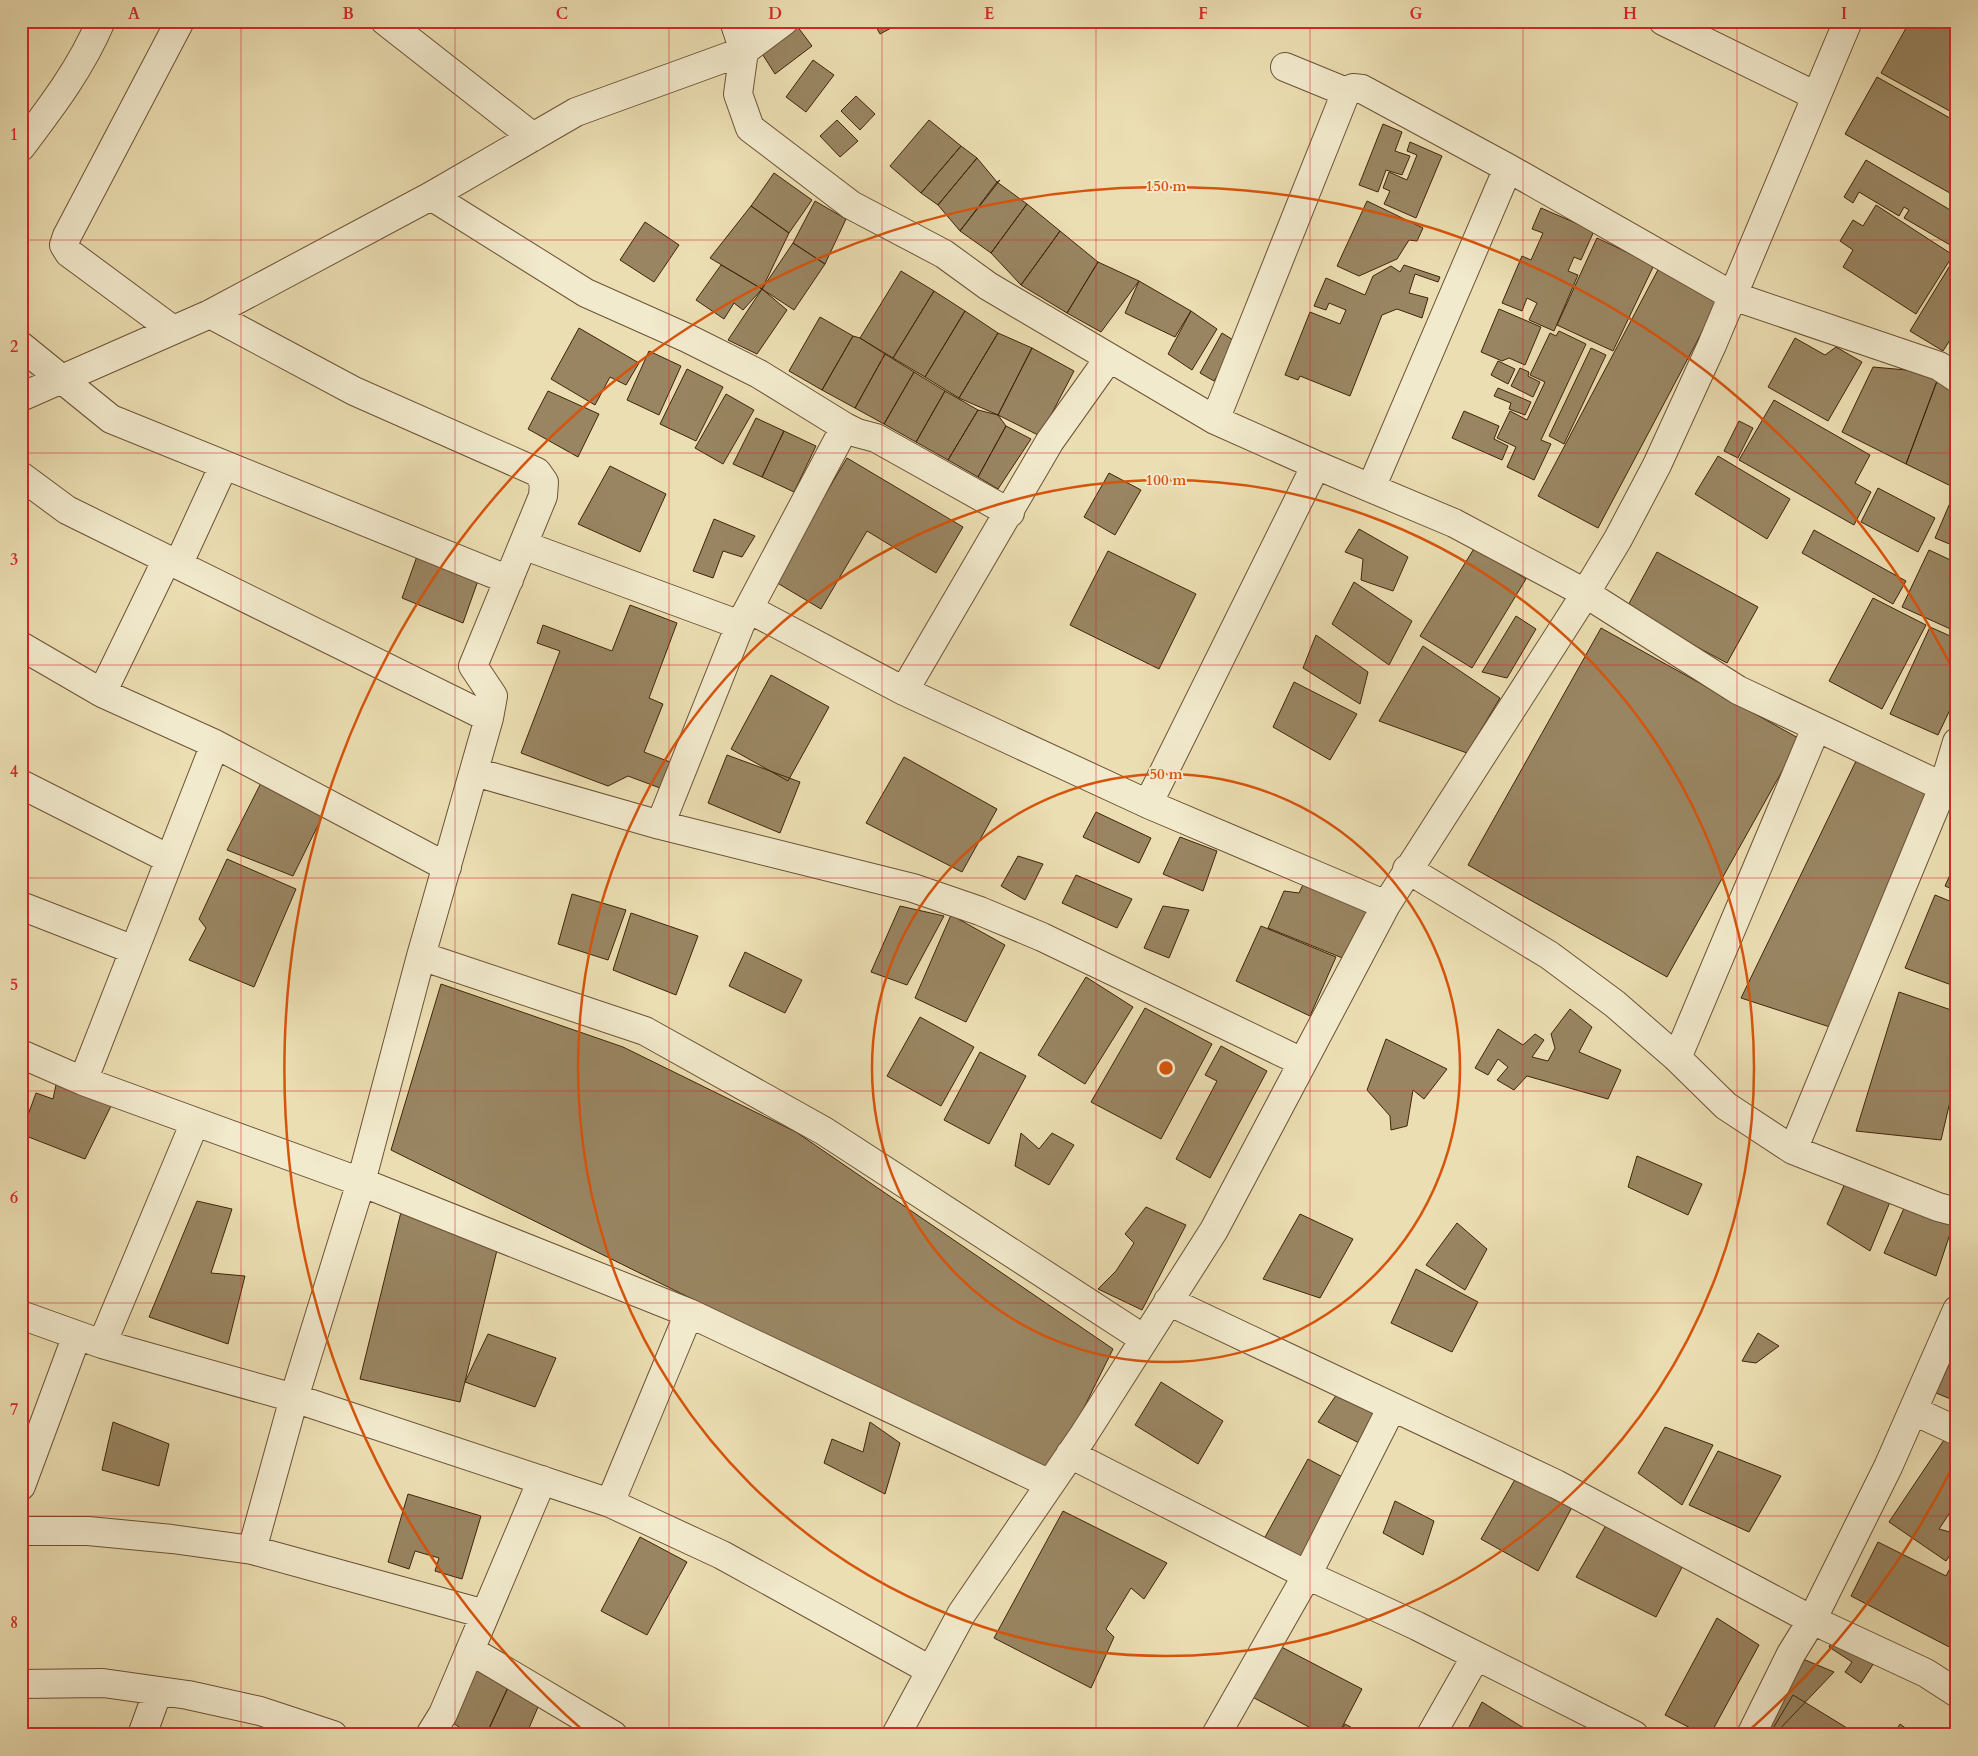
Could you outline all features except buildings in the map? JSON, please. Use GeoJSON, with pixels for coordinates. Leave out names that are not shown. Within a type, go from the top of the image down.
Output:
{"type":"FeatureCollection","features":[{"type":"Feature","properties":{"kind":"street"},"geometry":{"type":"LineString","coordinates":[[21,147],[70,83],[90,47],[101,21]]}},
{"type":"Feature","properties":{"kind":"street"},"geometry":{"type":"LineString","coordinates":[[173,330],[69,253],[64,245],[180,21]]}},
{"type":"Feature","properties":{"kind":"street"},"geometry":{"type":"LineString","coordinates":[[385,21],[533,137]]}},
{"type":"Feature","properties":{"kind":"street"},"geometry":{"type":"LineString","coordinates":[[734,21],[744,51],[738,94],[750,128],[851,206],[944,254],[988,286],[1215,420],[1454,523],[1585,593],[1738,690],[1816,728],[1950,787]]}},
{"type":"Feature","properties":{"kind":"street"},"geometry":{"type":"LineString","coordinates":[[21,397],[210,314],[431,196],[576,112],[744,51],[784,21]]}},
{"type":"Feature","properties":{"kind":"street"},"geometry":{"type":"LineString","coordinates":[[1663,21],[1816,96]]}},
{"type":"Feature","properties":{"kind":"street"},"geometry":{"type":"LineString","coordinates":[[896,1735],[962,1613],[1070,1454],[1214,1230],[1386,905],[1585,593],[1657,465],[1733,296],[1848,21]]}},
{"type":"Feature","properties":{"kind":"street"},"geometry":{"type":"LineString","coordinates":[[1286,67],[1346,92]]}},
{"type":"Feature","properties":{"kind":"street"},"geometry":{"type":"LineString","coordinates":[[1215,420],[1346,92],[1353,88],[1362,89],[1508,168],[1733,296],[1939,366],[1957,378]]}},
{"type":"Feature","properties":{"kind":"street"},"geometry":{"type":"LineString","coordinates":[[1371,488],[1508,168]]}},
{"type":"Feature","properties":{"kind":"street"},"geometry":{"type":"LineString","coordinates":[[431,196],[586,293],[687,338],[759,374],[845,427],[857,433],[876,438],[1010,513]]}},
{"type":"Feature","properties":{"kind":"street"},"geometry":{"type":"LineString","coordinates":[[210,314],[354,391],[536,472],[544,482],[543,496],[473,666],[493,696],[490,718],[421,956],[361,1182],[294,1398],[252,1550]]}},
{"type":"Feature","properties":{"kind":"street"},"geometry":{"type":"LineString","coordinates":[[21,346],[59,379],[111,419],[509,580]]}},
{"type":"Feature","properties":{"kind":"street"},"geometry":{"type":"LineString","coordinates":[[904,691],[1010,513],[1050,441],[1109,358]]}},
{"type":"Feature","properties":{"kind":"street"},"geometry":{"type":"LineString","coordinates":[[660,825],[745,617],[845,427]]}},
{"type":"Feature","properties":{"kind":"street"},"geometry":{"type":"LineString","coordinates":[[102,693],[224,465]]}},
{"type":"Feature","properties":{"kind":"street"},"geometry":{"type":"LineString","coordinates":[[1148,804],[1316,465]]}},
{"type":"Feature","properties":{"kind":"street"},"geometry":{"type":"LineString","coordinates":[[21,476],[67,510],[490,718]]}},
{"type":"Feature","properties":{"kind":"street"},"geometry":{"type":"LineString","coordinates":[[523,544],[745,617],[1148,804],[1386,905]]}},
{"type":"Feature","properties":{"kind":"street"},"geometry":{"type":"LineString","coordinates":[[21,646],[102,693],[215,744],[447,867]]}},
{"type":"Feature","properties":{"kind":"street"},"geometry":{"type":"LineString","coordinates":[[1677,1058],[1816,728]]}},
{"type":"Feature","properties":{"kind":"street"},"geometry":{"type":"LineString","coordinates":[[1793,1150],[1950,787],[1957,742]]}},
{"type":"Feature","properties":{"kind":"street"},"geometry":{"type":"LineString","coordinates":[[83,1081],[215,744]]}},
{"type":"Feature","properties":{"kind":"street"},"geometry":{"type":"LineString","coordinates":[[475,772],[660,825],[913,888],[980,911],[1042,937],[1302,1062]]}},
{"type":"Feature","properties":{"kind":"street"},"geometry":{"type":"LineString","coordinates":[[21,784],[169,859]]}},
{"type":"Feature","properties":{"kind":"street"},"geometry":{"type":"LineString","coordinates":[[1407,870],[1549,955],[1615,1004],[1677,1058],[1726,1106],[1793,1150],[1938,1207],[1957,1212]]}},
{"type":"Feature","properties":{"kind":"street"},"geometry":{"type":"LineString","coordinates":[[21,906],[134,950]]}},
{"type":"Feature","properties":{"kind":"street"},"geometry":{"type":"LineString","coordinates":[[421,956],[645,1031],[824,1131],[1144,1339]]}},
{"type":"Feature","properties":{"kind":"street"},"geometry":{"type":"LineString","coordinates":[[21,1054],[83,1081],[361,1182],[689,1313],[1050,1484]]}},
{"type":"Feature","properties":{"kind":"street"},"geometry":{"type":"LineString","coordinates":[[102,1344],[195,1122]]}},
{"type":"Feature","properties":{"kind":"street"},"geometry":{"type":"LineString","coordinates":[[1168,1301],[1613,1513],[1812,1620],[1926,1673],[1957,1693]]}},
{"type":"Feature","properties":{"kind":"street"},"geometry":{"type":"LineString","coordinates":[[1751,1735],[1791,1654],[1812,1620],[1914,1411],[1957,1310]]}},
{"type":"Feature","properties":{"kind":"street"},"geometry":{"type":"LineString","coordinates":[[610,1502],[689,1313]]}},
{"type":"Feature","properties":{"kind":"street"},"geometry":{"type":"LineString","coordinates":[[21,1315],[102,1344],[294,1398],[610,1502],[722,1555],[930,1670]]}},
{"type":"Feature","properties":{"kind":"street"},"geometry":{"type":"LineString","coordinates":[[21,1486],[77,1335]]}},
{"type":"Feature","properties":{"kind":"street"},"geometry":{"type":"LineString","coordinates":[[1216,1735],[1307,1575],[1392,1407]]}},
{"type":"Feature","properties":{"kind":"street"},"geometry":{"type":"LineString","coordinates":[[1914,1411],[1957,1432]]}},
{"type":"Feature","properties":{"kind":"street"},"geometry":{"type":"LineString","coordinates":[[1070,1454],[1307,1575],[1476,1656],[1634,1735]]}},
{"type":"Feature","properties":{"kind":"street"},"geometry":{"type":"LineString","coordinates":[[430,1735],[443,1714],[542,1480]]}},
{"type":"Feature","properties":{"kind":"street"},"geometry":{"type":"LineString","coordinates":[[21,1531],[88,1531],[172,1539],[252,1550],[485,1614]]}},
{"type":"Feature","properties":{"kind":"street"},"geometry":{"type":"LineString","coordinates":[[470,1650],[613,1735]]}},
{"type":"Feature","properties":{"kind":"street"},"geometry":{"type":"LineString","coordinates":[[1431,1735],[1476,1656]]}},
{"type":"Feature","properties":{"kind":"street"},"geometry":{"type":"LineString","coordinates":[[21,1684],[104,1683],[158,1691],[260,1711],[333,1735]]}},
{"type":"Feature","properties":{"kind":"street"},"geometry":{"type":"LineString","coordinates":[[142,1735],[158,1691]]}}]}
